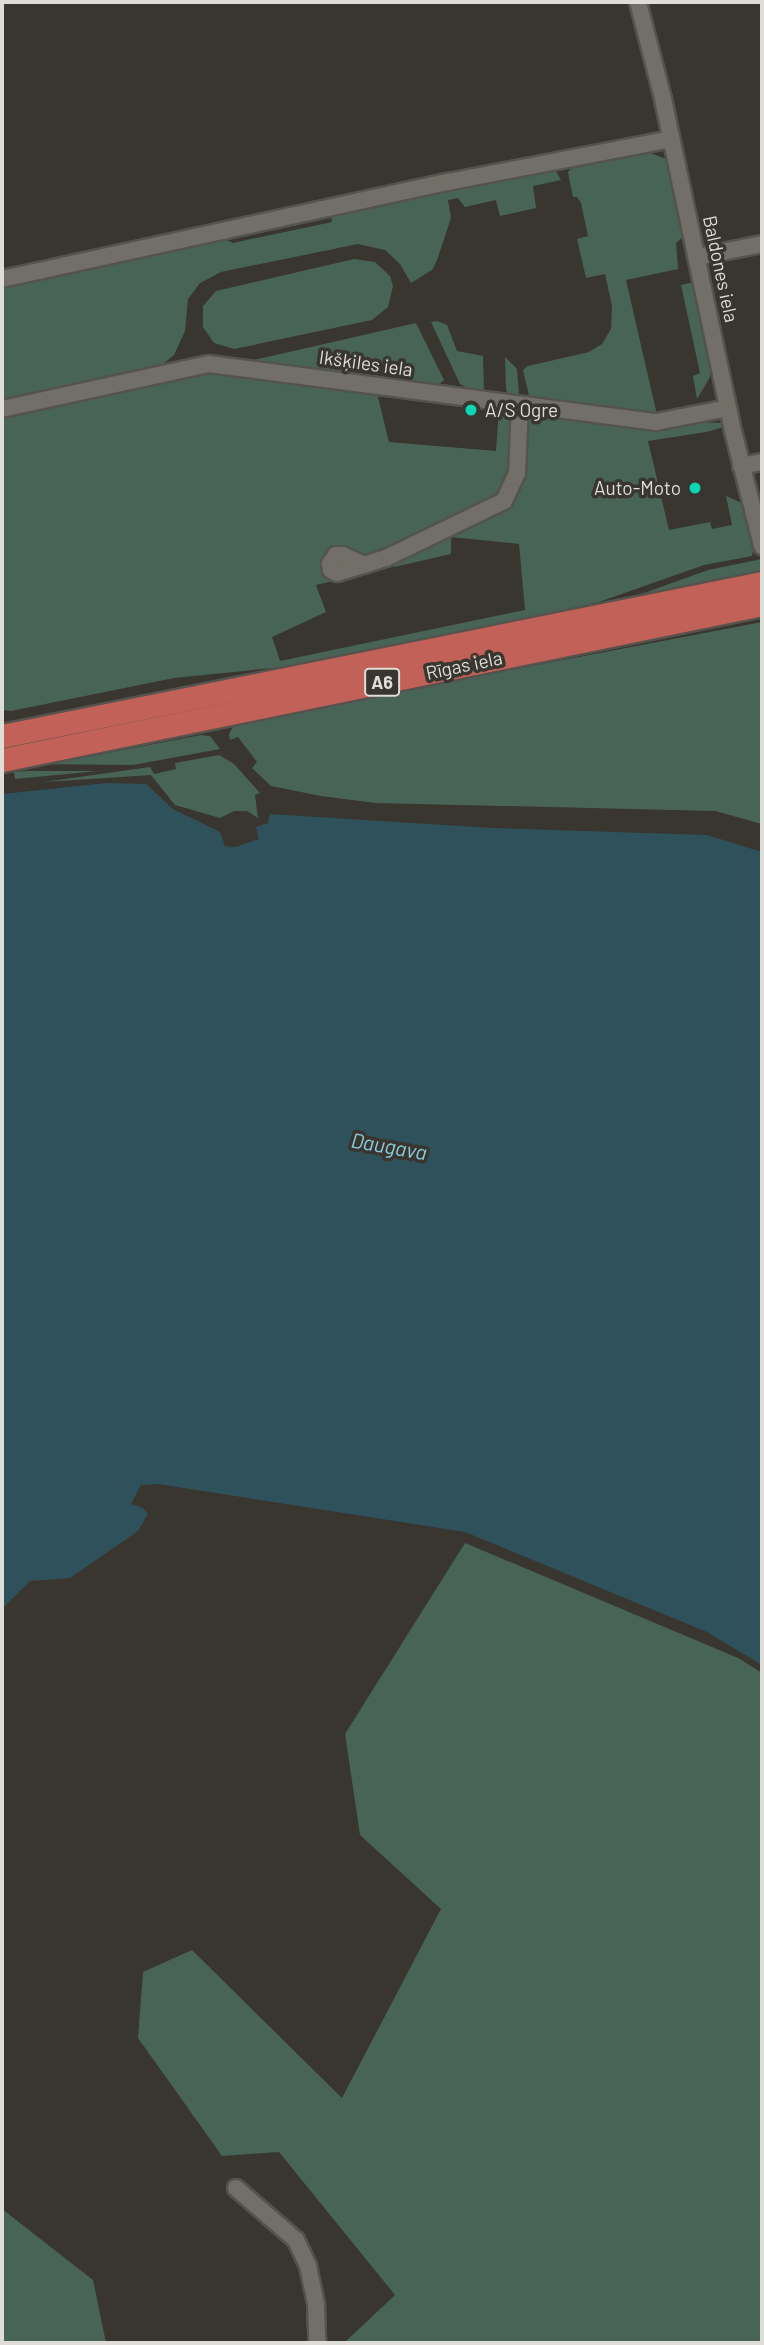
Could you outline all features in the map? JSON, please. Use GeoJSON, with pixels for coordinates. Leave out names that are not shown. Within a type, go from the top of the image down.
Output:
{"type":"FeatureCollection","features":[{"type":"Feature","properties":{"kind":"highway","name":"Rīgas iela"},"geometry":{"type":"LineString","coordinates":[[2,736],[762,583]]}},
{"type":"Feature","properties":{"kind":"highway","name":"Rīgas iela"},"geometry":{"type":"LineString","coordinates":[[2,760],[762,604]]}},
{"type":"Feature","properties":{"kind":"street","name":"Baldones iela"},"geometry":{"type":"LineString","coordinates":[[638,2],[671,139],[741,466],[762,546]]}},
{"type":"Feature","properties":{"kind":"street"},"geometry":{"type":"LineString","coordinates":[[2,279],[448,182],[671,139]]}},
{"type":"Feature","properties":{"kind":"street"},"geometry":{"type":"LineString","coordinates":[[697,257],[762,244]]}},
{"type":"Feature","properties":{"kind":"street","name":"Ikšķiles iela"},"geometry":{"type":"LineString","coordinates":[[2,409],[209,364],[656,422],[728,408]]}},
{"type":"Feature","properties":{"kind":"street"},"geometry":{"type":"LineString","coordinates":[[364,565],[404,551],[504,501],[517,473],[520,405]]}},
{"type":"Feature","properties":{"kind":"street"},"geometry":{"type":"LineString","coordinates":[[741,466],[762,462]]}},
{"type":"Feature","properties":{"kind":"street"},"geometry":{"type":"LineString","coordinates":[[236,2188],[296,2239],[308,2266],[316,2305],[317,2343]]}},
{"type":"Feature","properties":{"kind":"green space"},"geometry":{"type":"Polygon","coordinates":[[[640,149],[669,160],[685,235],[676,243],[678,269],[626,280],[657,415],[529,396],[523,370],[528,366],[589,352],[602,344],[611,329],[612,306],[605,274],[586,278],[577,239],[588,236],[581,203],[577,197],[573,197],[568,172],[576,163],[640,149]]]}},
{"type":"Feature","properties":{"kind":"green space"},"geometry":{"type":"Polygon","coordinates":[[[554,168],[561,180],[533,186],[536,208],[500,216],[496,200],[465,207],[458,198],[448,200],[451,218],[437,260],[432,270],[411,283],[400,264],[385,250],[358,244],[221,272],[200,283],[188,299],[185,331],[174,355],[159,367],[2,402],[2,285],[219,237],[233,243],[332,222],[331,214],[426,192],[554,168]]]}},
{"type":"Feature","properties":{"kind":"green space"},"geometry":{"type":"Polygon","coordinates":[[[354,259],[375,262],[390,276],[393,286],[388,307],[372,320],[234,349],[214,343],[203,327],[203,306],[216,291],[354,259]]]}},
{"type":"Feature","properties":{"kind":"green space"},"geometry":{"type":"Polygon","coordinates":[[[694,282],[710,355],[710,377],[697,399],[693,376],[700,373],[681,285],[694,282]]]}},
{"type":"Feature","properties":{"kind":"green space"},"geometry":{"type":"Polygon","coordinates":[[[431,322],[447,325],[457,351],[483,356],[484,392],[474,392],[460,384],[431,322]]]}},
{"type":"Feature","properties":{"kind":"green space"},"geometry":{"type":"Polygon","coordinates":[[[416,323],[444,380],[437,386],[379,371],[331,372],[245,362],[416,323]]]}},
{"type":"Feature","properties":{"kind":"green space"},"geometry":{"type":"Polygon","coordinates":[[[505,357],[517,369],[519,396],[509,395],[506,390],[505,357]]]}},
{"type":"Feature","properties":{"kind":"green space"},"geometry":{"type":"Polygon","coordinates":[[[203,371],[377,393],[389,442],[496,451],[499,410],[513,412],[516,419],[513,474],[510,486],[499,500],[392,552],[373,557],[342,549],[330,552],[324,560],[328,577],[374,567],[375,571],[316,585],[326,612],[272,637],[280,661],[525,610],[519,544],[451,537],[451,554],[394,567],[394,563],[507,503],[520,479],[523,419],[533,412],[664,431],[698,422],[723,423],[724,427],[706,432],[648,441],[669,530],[710,522],[712,529],[732,525],[726,496],[744,504],[754,547],[752,556],[704,565],[599,602],[527,618],[282,667],[174,678],[11,711],[2,710],[2,414],[203,371]]]}},
{"type":"Feature","properties":{"kind":"green space"},"geometry":{"type":"Polygon","coordinates":[[[762,559],[762,575],[600,609],[708,570],[762,559]]]}},
{"type":"Feature","properties":{"kind":"green space"},"geometry":{"type":"Polygon","coordinates":[[[762,622],[762,824],[715,811],[376,803],[321,796],[271,786],[252,768],[257,762],[238,737],[230,740],[229,734],[235,723],[762,622]]]}},
{"type":"Feature","properties":{"kind":"green space"},"geometry":{"type":"Polygon","coordinates":[[[201,735],[210,736],[220,749],[133,765],[32,764],[76,759],[201,735]]]}},
{"type":"Feature","properties":{"kind":"green space"},"geometry":{"type":"Polygon","coordinates":[[[219,755],[234,764],[260,793],[255,795],[258,818],[247,811],[234,811],[220,818],[175,805],[151,775],[44,782],[150,767],[154,774],[176,769],[175,763],[219,755]]]}},
{"type":"Feature","properties":{"kind":"green space"},"geometry":{"type":"Polygon","coordinates":[[[98,771],[15,779],[14,772],[98,771]]]}},
{"type":"Feature","properties":{"kind":"green space"},"geometry":{"type":"Polygon","coordinates":[[[465,1543],[738,1658],[762,1673],[762,2343],[344,2343],[395,2295],[279,2152],[222,2156],[138,2038],[143,1972],[192,1950],[342,2098],[441,1909],[360,1835],[345,1734],[465,1543]]]}},
{"type":"Feature","properties":{"kind":"green space"},"geometry":{"type":"Polygon","coordinates":[[[2,2209],[93,2280],[106,2343],[2,2343],[2,2209]]]}},
{"type":"Feature","properties":{"kind":"water","name":"Daugava"},"geometry":{"type":"Polygon","coordinates":[[[107,783],[146,784],[173,809],[220,832],[225,846],[235,847],[259,839],[256,827],[268,823],[270,814],[492,828],[707,835],[762,852],[762,1665],[707,1632],[465,1532],[158,1484],[141,1485],[131,1504],[143,1508],[148,1514],[138,1531],[70,1578],[30,1581],[2,1609],[2,794],[107,783]]]}},
{"type":"Feature","properties":{"kind":"place","name":"A/S Ogre"},"geometry":{"type":"Point","coordinates":[471,410]}},
{"type":"Feature","properties":{"kind":"place","name":"Auto-Moto"},"geometry":{"type":"Point","coordinates":[695,488]}}]}
